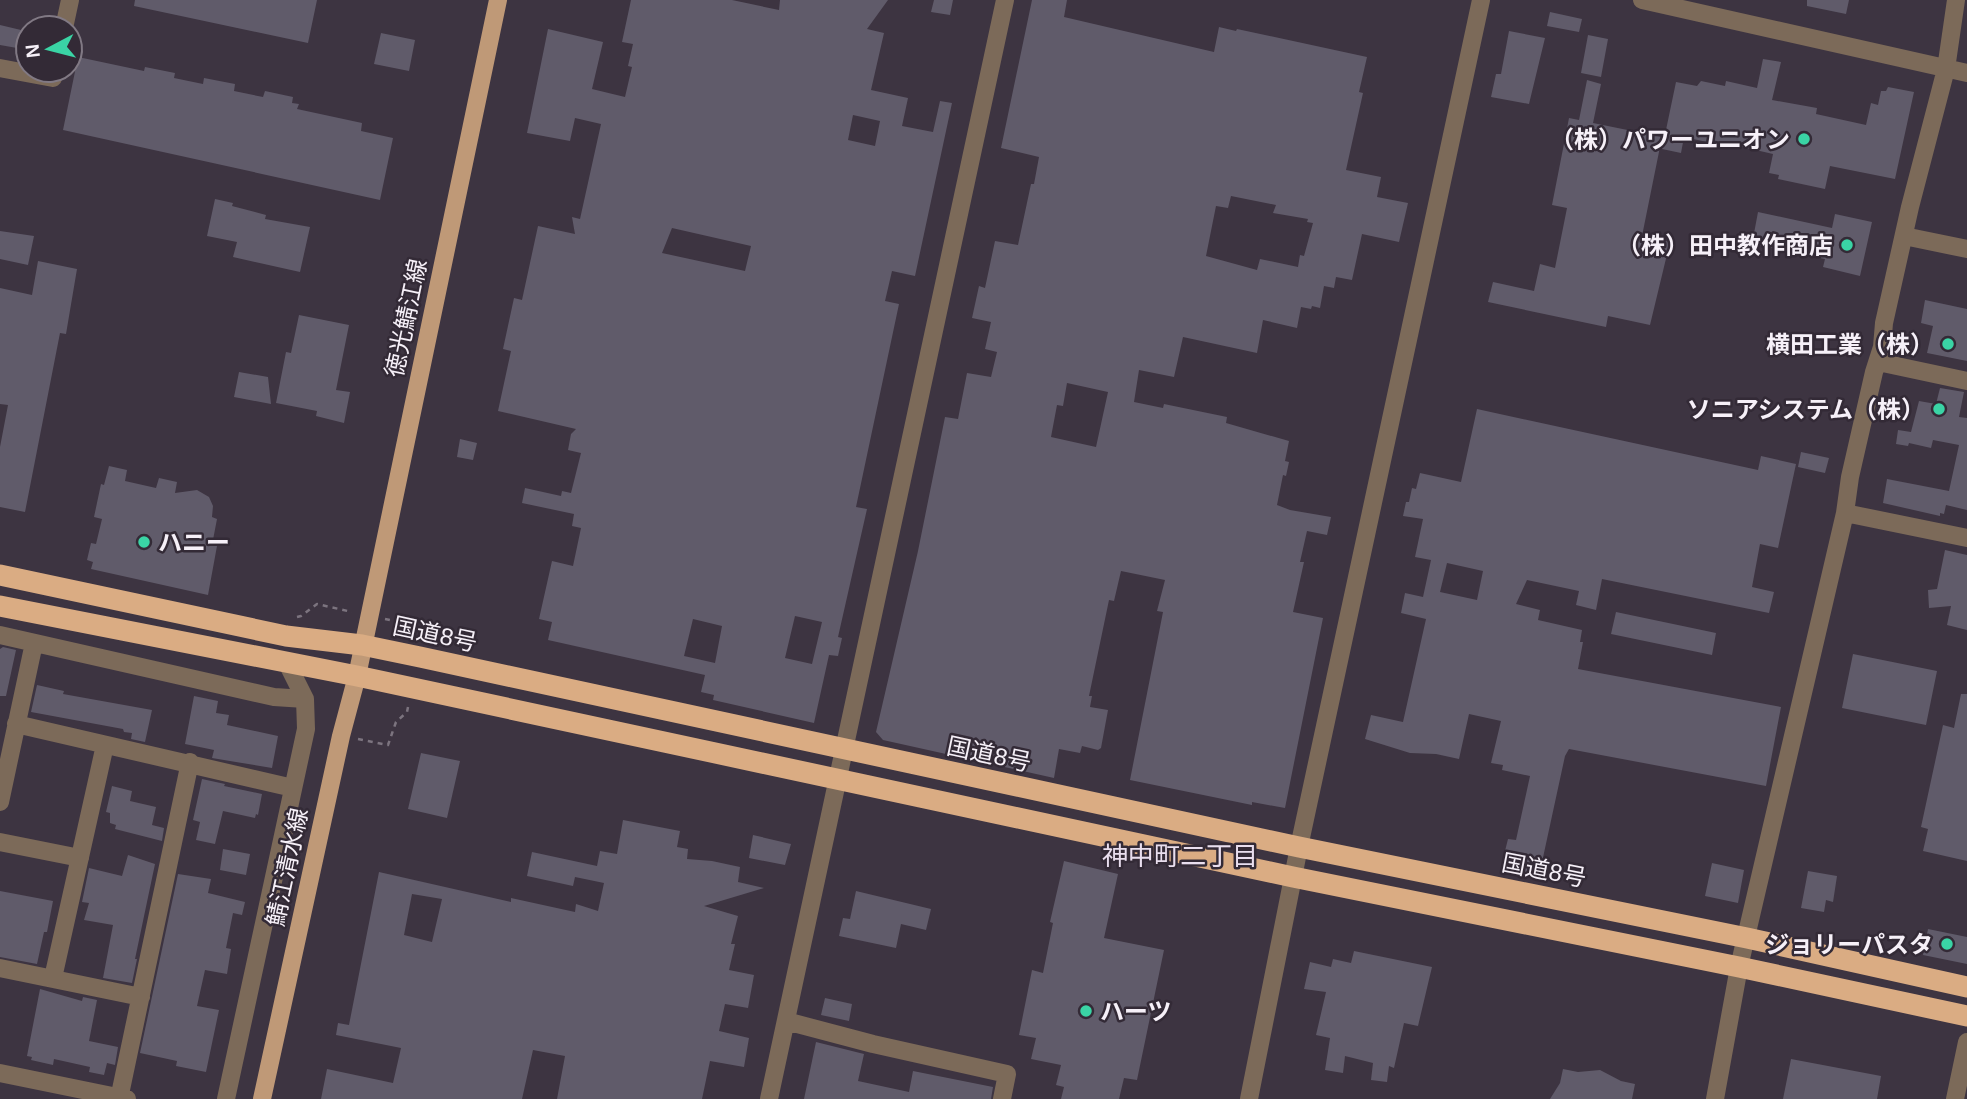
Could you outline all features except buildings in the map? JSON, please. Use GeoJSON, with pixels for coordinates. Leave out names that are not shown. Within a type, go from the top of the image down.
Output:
{"type":"FeatureCollection","features":[{"type":"Feature","properties":{"kind":"highway","name":"国道8号"},"geometry":{"type":"LineString","coordinates":[[0,575],[286,636],[362,645],[1300,848],[1747,938],[1967,987]]}},
{"type":"Feature","properties":{"kind":"highway"},"geometry":{"type":"LineString","coordinates":[[0,606],[356,676],[1293,877],[1967,1016]]}},
{"type":"Feature","properties":{"kind":"main road","name":"徳光鯖江線"},"geometry":{"type":"LineString","coordinates":[[362,645],[498,0]]}},
{"type":"Feature","properties":{"kind":"main road","name":"鯖江清水線"},"geometry":{"type":"LineString","coordinates":[[262,1099],[362,645]]}},
{"type":"Feature","properties":{"kind":"street"},"geometry":{"type":"LineString","coordinates":[[769,1099],[1005,0]]}},
{"type":"Feature","properties":{"kind":"street"},"geometry":{"type":"LineString","coordinates":[[1248,1099],[1293,877],[1482,0]]}},
{"type":"Feature","properties":{"kind":"street"},"geometry":{"type":"LineString","coordinates":[[1642,0],[1724,8],[1967,73]]}},
{"type":"Feature","properties":{"kind":"street"},"geometry":{"type":"LineString","coordinates":[[1715,1099],[1739,967],[1845,513],[1850,477],[1878,362],[1904,236],[1946,69],[1956,0]]}},
{"type":"Feature","properties":{"kind":"street"},"geometry":{"type":"LineString","coordinates":[[1904,236],[1967,249]]}},
{"type":"Feature","properties":{"kind":"street"},"geometry":{"type":"LineString","coordinates":[[1878,362],[1967,381]]}},
{"type":"Feature","properties":{"kind":"street"},"geometry":{"type":"LineString","coordinates":[[1845,513],[1967,538]]}},
{"type":"Feature","properties":{"kind":"street"},"geometry":{"type":"LineString","coordinates":[[0,635],[274,697],[305,699]]}},
{"type":"Feature","properties":{"kind":"street"},"geometry":{"type":"LineString","coordinates":[[0,802],[34,643]]}},
{"type":"Feature","properties":{"kind":"street"},"geometry":{"type":"LineString","coordinates":[[226,1099],[306,729],[305,699],[287,663]]}},
{"type":"Feature","properties":{"kind":"street"},"geometry":{"type":"LineString","coordinates":[[16,724],[190,762],[293,788]]}},
{"type":"Feature","properties":{"kind":"street"},"geometry":{"type":"LineString","coordinates":[[53,978],[104,745]]}},
{"type":"Feature","properties":{"kind":"street"},"geometry":{"type":"LineString","coordinates":[[0,1073],[122,1098],[190,762]]}},
{"type":"Feature","properties":{"kind":"street"},"geometry":{"type":"LineString","coordinates":[[0,842],[80,858]]}},
{"type":"Feature","properties":{"kind":"street"},"geometry":{"type":"LineString","coordinates":[[0,968],[141,997]]}},
{"type":"Feature","properties":{"kind":"street"},"geometry":{"type":"LineString","coordinates":[[786,1021],[1007,1074],[1002,1099]]}},
{"type":"Feature","properties":{"kind":"street"},"geometry":{"type":"LineString","coordinates":[[1955,1099],[1967,1042]]}},
{"type":"Feature","properties":{"kind":"place","name":"（株）パワーユニオン"},"geometry":{"type":"Point","coordinates":[1804,139]}},
{"type":"Feature","properties":{"kind":"place","name":"（株）田中教作商店"},"geometry":{"type":"Point","coordinates":[1847,245]}},
{"type":"Feature","properties":{"kind":"place","name":"横田工業（株）"},"geometry":{"type":"Point","coordinates":[1948,344]}},
{"type":"Feature","properties":{"kind":"place","name":"ソニアシステム（株）"},"geometry":{"type":"Point","coordinates":[1939,409]}},
{"type":"Feature","properties":{"kind":"place","name":"ハニー"},"geometry":{"type":"Point","coordinates":[144,542]}},
{"type":"Feature","properties":{"kind":"place","name":"ジョリーパスタ"},"geometry":{"type":"Point","coordinates":[1947,944]}},
{"type":"Feature","properties":{"kind":"place","name":"ハーツ"},"geometry":{"type":"Point","coordinates":[1086,1011]}},
{"type":"Feature","properties":{"kind":"district","name":"神中町二丁目"},"geometry":{"type":"Point","coordinates":[1180,856]}}]}
